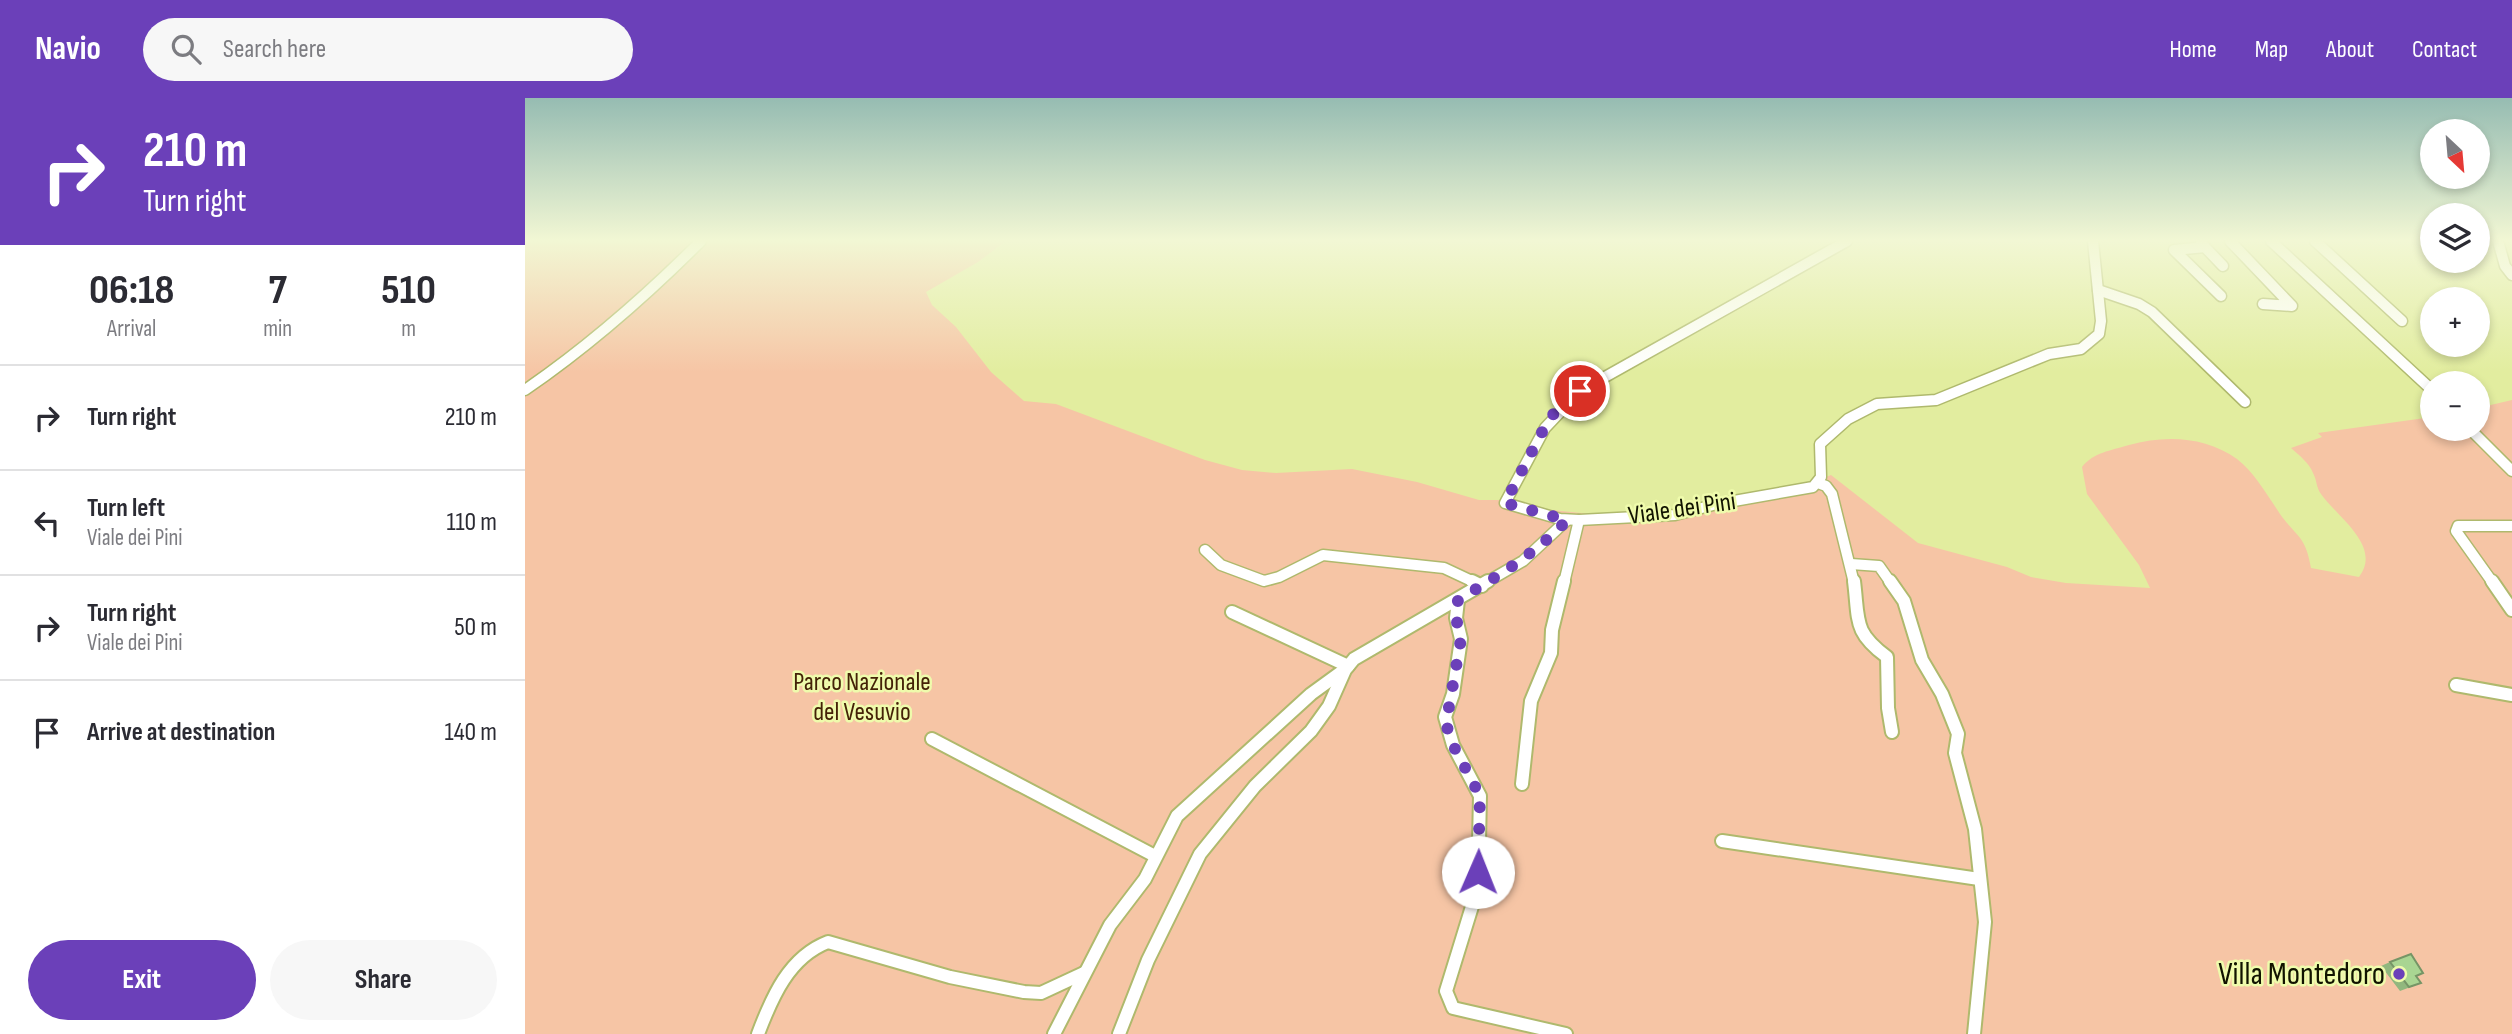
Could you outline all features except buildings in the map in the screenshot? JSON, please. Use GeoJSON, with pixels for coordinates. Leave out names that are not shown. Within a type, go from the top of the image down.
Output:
{"type":"FeatureCollection","features":[{"type":"Feature","properties":{"kind":"street"},"geometry":{"type":"LineString","coordinates":[[525,390],[557,368],[657,285]]}},
{"type":"Feature","properties":{"kind":"street","name":"Viale dei Pini"},"geometry":{"type":"LineString","coordinates":[[1769,285],[1565,402],[1550,417],[1505,503],[1573,520],[1675,515],[1717,504],[1805,490],[1818,483]]}},
{"type":"Feature","properties":{"kind":"street"},"geometry":{"type":"LineString","coordinates":[[1892,732],[1888,708],[1887,657],[1867,642],[1861,632],[1851,564],[1832,494],[1818,483],[1821,477],[1820,444],[1832,430],[1877,404],[1936,400],[2049,354],[2088,345],[2099,334],[2101,321],[2097,285]]}},
{"type":"Feature","properties":{"kind":"street"},"geometry":{"type":"LineString","coordinates":[[2209,285],[2221,296]]}},
{"type":"Feature","properties":{"kind":"street"},"geometry":{"type":"LineString","coordinates":[[2263,304],[2292,306],[2272,285]]}},
{"type":"Feature","properties":{"kind":"street"},"geometry":{"type":"LineString","coordinates":[[2318,285],[2420,379]]}},
{"type":"Feature","properties":{"kind":"street"},"geometry":{"type":"LineString","coordinates":[[2363,285],[2402,321]]}},
{"type":"Feature","properties":{"kind":"street"},"geometry":{"type":"LineString","coordinates":[[2098,290],[2146,307],[2245,402]]}},
{"type":"Feature","properties":{"kind":"street"},"geometry":{"type":"LineString","coordinates":[[2482,441],[2512,471]]}},
{"type":"Feature","properties":{"kind":"street"},"geometry":{"type":"LineString","coordinates":[[1054,1034],[1110,925],[1145,879],[1177,816],[1311,694],[1354,659],[1523,561],[1573,520]]}},
{"type":"Feature","properties":{"kind":"street"},"geometry":{"type":"LineString","coordinates":[[1522,783],[1531,701],[1551,653],[1552,630],[1573,520]]}},
{"type":"Feature","properties":{"kind":"street"},"geometry":{"type":"LineString","coordinates":[[2512,526],[2458,526],[2456,531],[2512,610]]}},
{"type":"Feature","properties":{"kind":"street"},"geometry":{"type":"LineString","coordinates":[[1205,550],[1221,565],[1264,581],[1279,577],[1323,555],[1444,568],[1482,586]]}},
{"type":"Feature","properties":{"kind":"street"},"geometry":{"type":"LineString","coordinates":[[1851,564],[1875,564],[1886,573],[1904,601],[1922,660],[1942,694],[1958,734],[1955,753],[1975,829],[1985,922],[1974,1034]]}},
{"type":"Feature","properties":{"kind":"street"},"geometry":{"type":"LineString","coordinates":[[1458,600],[1456,618],[1461,639],[1453,694],[1445,717],[1448,734],[1480,796],[1478,887],[1446,991],[1453,1008],[1566,1034]]}},
{"type":"Feature","properties":{"kind":"street"},"geometry":{"type":"LineString","coordinates":[[1232,612],[1346,668]]}},
{"type":"Feature","properties":{"kind":"street"},"geometry":{"type":"LineString","coordinates":[[1119,1034],[1152,951],[1200,853],[1255,786],[1311,731],[1329,706],[1346,668]]}},
{"type":"Feature","properties":{"kind":"street"},"geometry":{"type":"LineString","coordinates":[[2456,685],[2512,695]]}},
{"type":"Feature","properties":{"kind":"street"},"geometry":{"type":"LineString","coordinates":[[932,739],[1155,856]]}},
{"type":"Feature","properties":{"kind":"street"},"geometry":{"type":"LineString","coordinates":[[1722,841],[1979,879]]}},
{"type":"Feature","properties":{"kind":"street"},"geometry":{"type":"LineString","coordinates":[[758,1034],[769,1004],[803,953],[828,942],[950,977],[1024,992],[1041,993],[1084,973]]}},
{"type":"Feature","properties":{"kind":"green space","name":"Parco Nazionale del Vesuvio"},"geometry":{"type":"Polygon","coordinates":[[[525,285],[939,285],[926,292],[932,305],[956,327],[991,372],[1024,401],[1056,404],[1205,460],[1242,470],[1276,473],[1352,469],[1417,482],[1479,500],[1515,500],[1551,510],[1591,514],[1679,509],[1727,496],[1809,484],[1831,475],[1918,543],[2007,567],[2031,577],[2066,583],[2150,588],[2139,565],[2087,494],[2082,467],[2092,458],[2143,442],[2171,439],[2198,442],[2225,451],[2249,471],[2300,538],[2311,568],[2359,577],[2365,565],[2361,543],[2355,532],[2321,494],[2309,466],[2291,448],[2322,437],[2318,433],[2420,419],[2420,441],[2490,441],[2490,405],[2512,400],[2512,1034],[525,1034],[525,285]]]}},
{"type":"Feature","properties":{"kind":"place","name":"Villa Montedoro"},"geometry":{"type":"Point","coordinates":[2399,974]}},
{"type":"Feature","properties":{"kind":"route"},"geometry":{"type":"LineString","coordinates":[[1478,872],[1481,803],[1479,789],[1453,745],[1445,717],[1453,694],[1461,639],[1456,618],[1458,600],[1523,561],[1567,520],[1505,503],[1550,417],[1580,391]]}}]}
